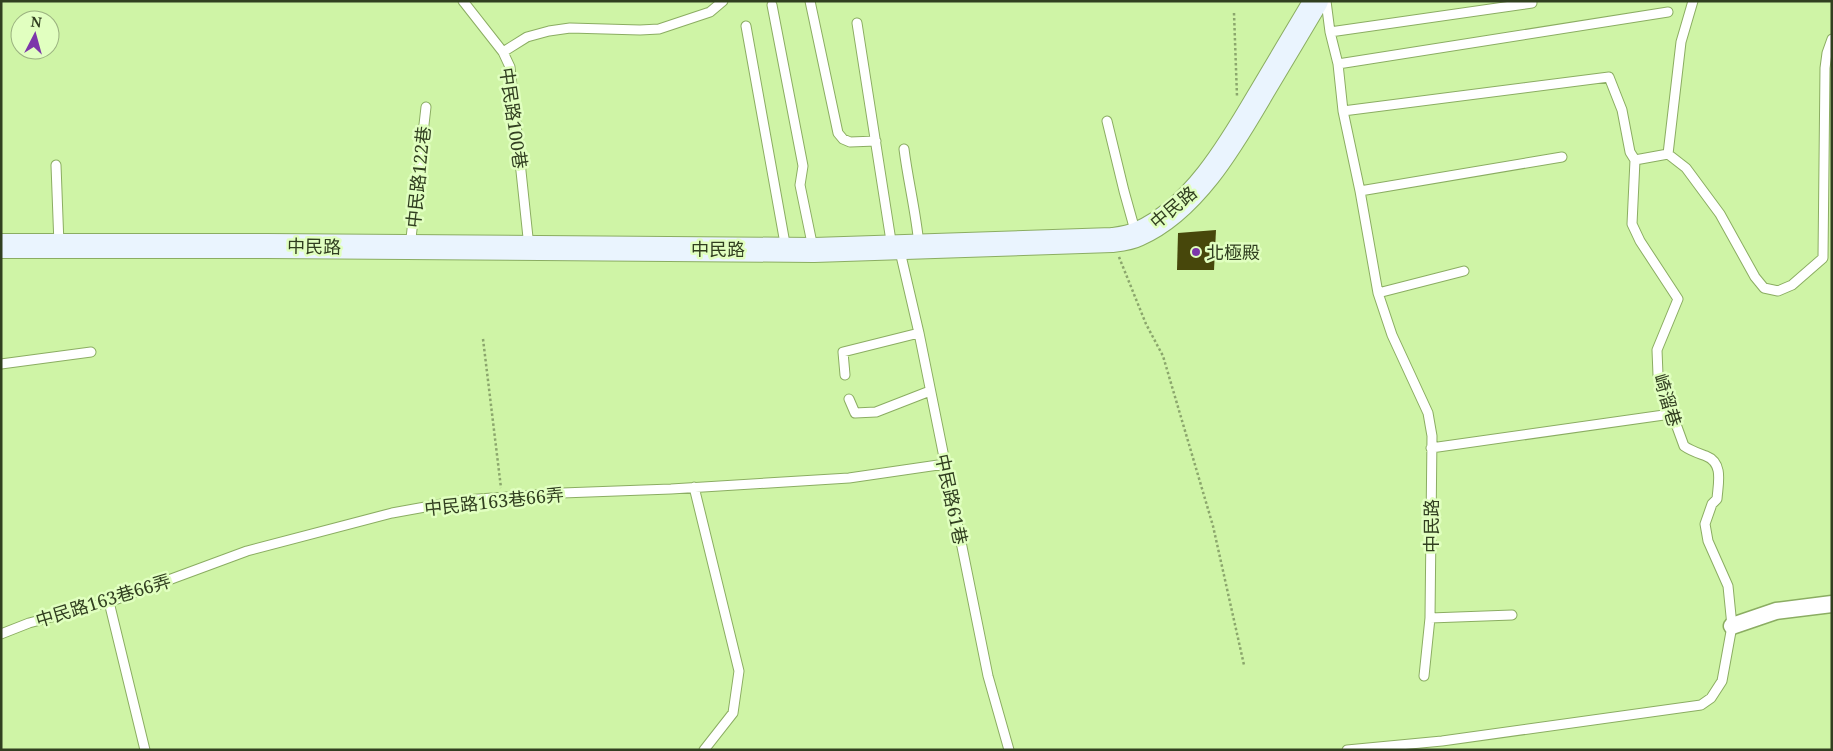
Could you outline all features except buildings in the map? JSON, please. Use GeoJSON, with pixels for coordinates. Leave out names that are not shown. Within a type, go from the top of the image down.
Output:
{"type":"FeatureCollection","features":[{"type":"Feature","properties":{"kind":"street","name":"中民路"},"geometry":{"type":"LineString","coordinates":[[1,246],[814,250],[1112,240],[1136,235],[1165,218],[1191,194],[1213,169],[1238,132],[1316,1]]}},
{"type":"Feature","properties":{"kind":"street"},"geometry":{"type":"LineString","coordinates":[[1732,626],[1776,611],[1832,604]]}},
{"type":"Feature","properties":{"kind":"lane","name":"中民路100巷"},"geometry":{"type":"LineString","coordinates":[[463,1],[503,52],[510,67],[529,249]]}},
{"type":"Feature","properties":{"kind":"lane"},"geometry":{"type":"LineString","coordinates":[[503,52],[527,37],[549,31],[570,28],[640,30],[659,28],[710,12],[723,1]]}},
{"type":"Feature","properties":{"kind":"lane"},"geometry":{"type":"LineString","coordinates":[[810,1],[838,133],[843,139],[850,142],[876,141]]}},
{"type":"Feature","properties":{"kind":"lane","name":"中民路"},"geometry":{"type":"LineString","coordinates":[[1326,1],[1330,32],[1338,64],[1343,111],[1360,191],[1378,293],[1392,335],[1428,413],[1432,436],[1430,618],[1424,676]]}},
{"type":"Feature","properties":{"kind":"lane"},"geometry":{"type":"LineString","coordinates":[[1668,154],[1681,42],[1693,1]]}},
{"type":"Feature","properties":{"kind":"lane"},"geometry":{"type":"LineString","coordinates":[[1330,32],[1532,3]]}},
{"type":"Feature","properties":{"kind":"lane"},"geometry":{"type":"LineString","coordinates":[[772,5],[803,166],[800,185],[814,250]]}},
{"type":"Feature","properties":{"kind":"lane"},"geometry":{"type":"LineString","coordinates":[[1338,64],[1668,12]]}},
{"type":"Feature","properties":{"kind":"lane"},"geometry":{"type":"LineString","coordinates":[[857,23],[891,241],[909,246],[917,217],[909,186],[904,149]]}},
{"type":"Feature","properties":{"kind":"lane"},"geometry":{"type":"LineString","coordinates":[[746,26],[786,250]]}},
{"type":"Feature","properties":{"kind":"lane"},"geometry":{"type":"LineString","coordinates":[[1343,111],[1609,77],[1622,110],[1630,152],[1635,160],[1668,154],[1686,168],[1720,214],[1755,277],[1764,288],[1778,291],[1792,286],[1823,258],[1825,68],[1827,53],[1832,39]]}},
{"type":"Feature","properties":{"kind":"lane","name":"中民路122巷"},"geometry":{"type":"LineString","coordinates":[[410,248],[426,107]]}},
{"type":"Feature","properties":{"kind":"lane"},"geometry":{"type":"LineString","coordinates":[[1107,121],[1136,235]]}},
{"type":"Feature","properties":{"kind":"lane"},"geometry":{"type":"LineString","coordinates":[[1360,191],[1562,157]]}},
{"type":"Feature","properties":{"kind":"lane","name":"崎溜巷"},"geometry":{"type":"LineString","coordinates":[[1347,750],[1442,741],[1701,705],[1711,698],[1722,681],[1732,626],[1728,586],[1708,540],[1705,524],[1712,504],[1717,499],[1719,470],[1716,462],[1684,446],[1658,374],[1657,350],[1678,300],[1640,241],[1632,224],[1635,160]]}},
{"type":"Feature","properties":{"kind":"lane"},"geometry":{"type":"LineString","coordinates":[[56,165],[59,246]]}},
{"type":"Feature","properties":{"kind":"lane","name":"中民路61巷"},"geometry":{"type":"LineString","coordinates":[[909,246],[919,333],[944,464],[988,676],[1009,750]]}},
{"type":"Feature","properties":{"kind":"lane"},"geometry":{"type":"LineString","coordinates":[[1378,293],[1464,271]]}},
{"type":"Feature","properties":{"kind":"lane"},"geometry":{"type":"LineString","coordinates":[[845,375],[843,352],[919,333]]}},
{"type":"Feature","properties":{"kind":"lane"},"geometry":{"type":"LineString","coordinates":[[1,364],[90,352]]}},
{"type":"Feature","properties":{"kind":"lane"},"geometry":{"type":"LineString","coordinates":[[850,399],[855,413],[876,412],[930,391]]}},
{"type":"Feature","properties":{"kind":"lane"},"geometry":{"type":"LineString","coordinates":[[1432,448],[1671,414]]}},
{"type":"Feature","properties":{"kind":"lane","name":"中民路163巷66弄"},"geometry":{"type":"LineString","coordinates":[[1,634],[29,623],[109,602],[247,551],[392,513],[464,500],[849,478],[944,464]]}},
{"type":"Feature","properties":{"kind":"lane"},"geometry":{"type":"LineString","coordinates":[[694,487],[738,671],[733,712],[704,750]]}},
{"type":"Feature","properties":{"kind":"lane"},"geometry":{"type":"LineString","coordinates":[[109,602],[145,750]]}},
{"type":"Feature","properties":{"kind":"lane"},"geometry":{"type":"LineString","coordinates":[[1430,618],[1512,615]]}},
{"type":"Feature","properties":{"kind":"path"},"geometry":{"type":"LineString","coordinates":[[1234,12],[1237,102]]}},
{"type":"Feature","properties":{"kind":"path"},"geometry":{"type":"LineString","coordinates":[[1112,240],[1146,324],[1163,356],[1213,526],[1244,666]]}},
{"type":"Feature","properties":{"kind":"path"},"geometry":{"type":"LineString","coordinates":[[483,339],[502,497]]}},
{"type":"Feature","properties":{"kind":"place","name":"北極殿"},"geometry":{"type":"Point","coordinates":[1196,252]}}]}
